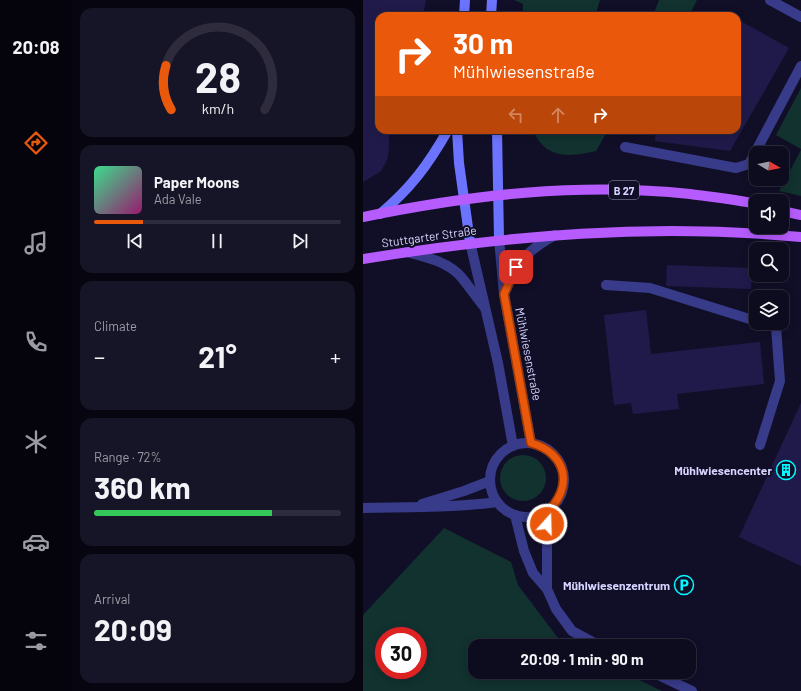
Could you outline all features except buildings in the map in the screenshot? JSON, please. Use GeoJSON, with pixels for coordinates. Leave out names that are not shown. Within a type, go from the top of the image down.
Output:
{"type":"FeatureCollection","features":[{"type":"Feature","properties":{"kind":"main road"},"geometry":{"type":"LineString","coordinates":[[464,12],[465,0]]}},
{"type":"Feature","properties":{"kind":"main road"},"geometry":{"type":"LineString","coordinates":[[491,12],[492,0]]}},
{"type":"Feature","properties":{"kind":"main road"},"geometry":{"type":"LineString","coordinates":[[380,214],[401,196],[420,174],[445,134]]}},
{"type":"Feature","properties":{"kind":"main road"},"geometry":{"type":"LineString","coordinates":[[457,134],[459,163],[471,242]]}},
{"type":"Feature","properties":{"kind":"main road"},"geometry":{"type":"LineString","coordinates":[[495,134],[499,239]]}},
{"type":"Feature","properties":{"kind":"main road","name":"B 27"},"geometry":{"type":"LineString","coordinates":[[363,217],[464,200],[533,192],[624,190],[667,192],[749,203]]}},
{"type":"Feature","properties":{"kind":"main road"},"geometry":{"type":"LineString","coordinates":[[789,212],[801,215]]}},
{"type":"Feature","properties":{"kind":"main road","name":"Stuttgarter Straße"},"geometry":{"type":"LineString","coordinates":[[363,259],[471,242],[556,235],[661,230],[747,232],[801,237]]}},
{"type":"Feature","properties":{"kind":"street"},"geometry":{"type":"LineString","coordinates":[[771,0],[801,17]]}},
{"type":"Feature","properties":{"kind":"street"},"geometry":{"type":"LineString","coordinates":[[625,147],[736,168],[749,164],[801,66]]}},
{"type":"Feature","properties":{"kind":"street","name":"Mühlwiesenstraße"},"geometry":{"type":"LineString","coordinates":[[504,294],[516,267],[525,255],[539,244],[556,235]]}},
{"type":"Feature","properties":{"kind":"street","name":"Mühlwiesenstraße"},"geometry":{"type":"LineString","coordinates":[[499,239],[504,294],[531,443]]}},
{"type":"Feature","properties":{"kind":"street"},"geometry":{"type":"LineString","coordinates":[[471,242],[487,311],[513,446]]}},
{"type":"Feature","properties":{"kind":"street"},"geometry":{"type":"LineString","coordinates":[[406,252],[432,259],[449,267],[461,277],[487,311]]}},
{"type":"Feature","properties":{"kind":"street"},"geometry":{"type":"LineString","coordinates":[[606,285],[650,288],[749,318]]}},
{"type":"Feature","properties":{"kind":"street"},"geometry":{"type":"LineString","coordinates":[[760,445],[780,381],[776,330]]}},
{"type":"Feature","properties":{"kind":"street"},"geometry":{"type":"LineString","coordinates":[[531,443],[542,446],[558,459],[562,469],[564,481],[562,493],[556,504],[547,512],[526,518],[515,516],[505,510],[497,502],[492,492],[490,481],[491,470],[496,460],[504,451],[513,446],[531,443]]}},
{"type":"Feature","properties":{"kind":"street"},"geometry":{"type":"LineString","coordinates":[[414,506],[464,492],[490,481]]}},
{"type":"Feature","properties":{"kind":"street"},"geometry":{"type":"LineString","coordinates":[[363,508],[414,506],[460,507],[497,502]]}},
{"type":"Feature","properties":{"kind":"street"},"geometry":{"type":"LineString","coordinates":[[547,512],[547,590]]}},
{"type":"Feature","properties":{"kind":"street"},"geometry":{"type":"LineString","coordinates":[[515,516],[524,551],[533,573],[547,590],[556,608],[572,631],[587,639]]}},
{"type":"Feature","properties":{"kind":"street"},"geometry":{"type":"LineString","coordinates":[[667,679],[692,691]]}},
{"type":"Feature","properties":{"kind":"green space"},"geometry":{"type":"Polygon","coordinates":[[[514,0],[600,0],[596,12],[523,12],[523,4],[514,0]]]}},
{"type":"Feature","properties":{"kind":"green space"},"geometry":{"type":"Polygon","coordinates":[[[659,0],[697,0],[691,12],[654,12],[659,0]]]}},
{"type":"Feature","properties":{"kind":"green space"},"geometry":{"type":"Polygon","coordinates":[[[801,88],[801,149],[776,135],[801,88]]]}},
{"type":"Feature","properties":{"kind":"green space"},"geometry":{"type":"Polygon","coordinates":[[[535,134],[606,134],[596,151],[568,155],[560,154],[544,147],[535,134]]]}},
{"type":"Feature","properties":{"kind":"green space"},"geometry":{"type":"Polygon","coordinates":[[[801,150],[801,196],[779,191],[782,186],[789,186],[789,172],[801,150]]]}},
{"type":"Feature","properties":{"kind":"green space"},"geometry":{"type":"Polygon","coordinates":[[[519,455],[527,455],[536,459],[542,465],[546,478],[542,491],[536,497],[527,501],[519,501],[510,497],[504,491],[500,482],[500,474],[504,465],[510,459],[519,455]]]}},
{"type":"Feature","properties":{"kind":"green space"},"geometry":{"type":"Polygon","coordinates":[[[444,528],[511,562],[518,585],[559,639],[468,639],[468,679],[637,679],[662,691],[363,691],[363,615],[444,528]]]}},
{"type":"Feature","properties":{"kind":"place","name":"Mühlwiesencenter"},"geometry":{"type":"Point","coordinates":[786,470]}},
{"type":"Feature","properties":{"kind":"place","name":"Mühlwiesenzentrum"},"geometry":{"type":"Point","coordinates":[684,585]}},
{"type":"Feature","properties":{"kind":"route"},"geometry":{"type":"LineString","coordinates":[[516,267],[504,294],[511,336],[525,400],[531,443],[542,446],[558,459],[562,469],[564,481],[562,493],[556,504],[547,512],[547,524]]}}]}
